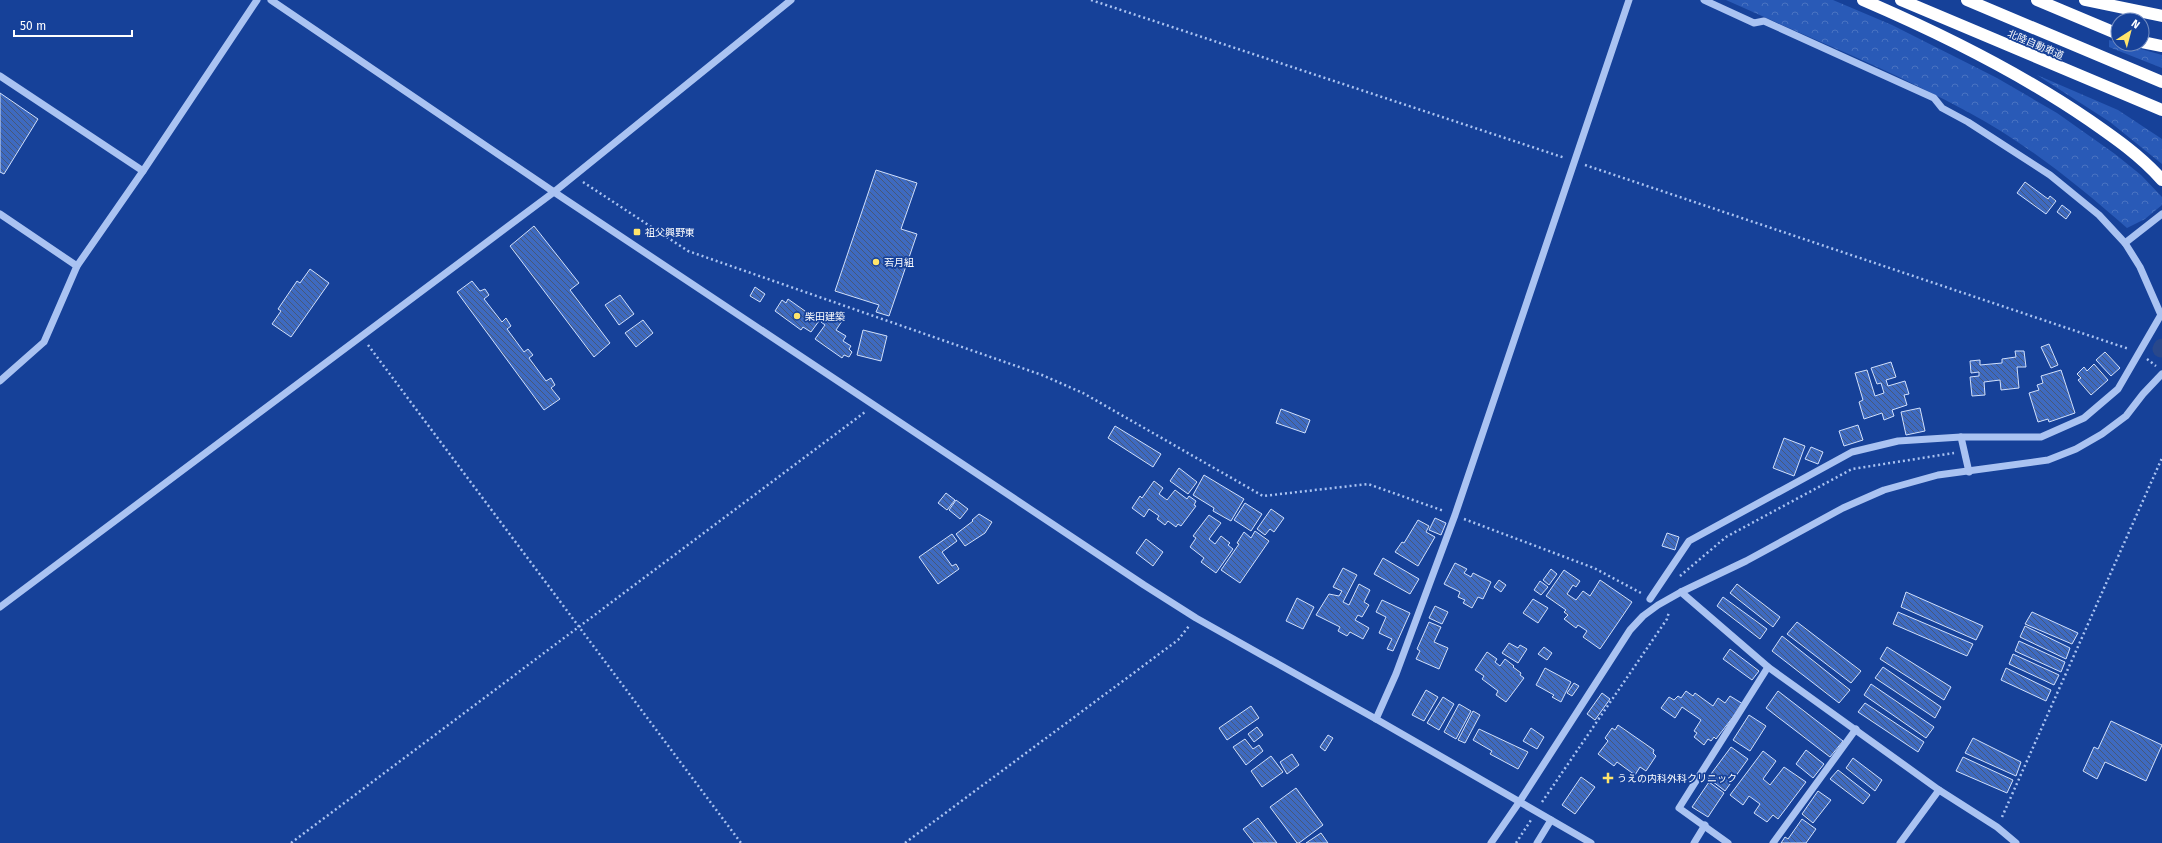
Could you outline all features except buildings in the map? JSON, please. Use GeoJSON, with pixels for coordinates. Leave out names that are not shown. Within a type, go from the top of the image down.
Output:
{"type":"FeatureCollection","features":[{"type":"Feature","properties":{"kind":"highway"},"geometry":{"type":"LineString","coordinates":[[1863,0],[1923,26],[1978,54],[2061,101],[2124,144],[2162,180]]}},
{"type":"Feature","properties":{"kind":"highway","name":"北陸自動車道"},"geometry":{"type":"LineString","coordinates":[[1901,0],[2162,110]]}},
{"type":"Feature","properties":{"kind":"highway","name":"北陸自動車道"},"geometry":{"type":"LineString","coordinates":[[1967,0],[2162,82]]}},
{"type":"Feature","properties":{"kind":"highway"},"geometry":{"type":"LineString","coordinates":[[2037,0],[2110,31]]}},
{"type":"Feature","properties":{"kind":"highway"},"geometry":{"type":"LineString","coordinates":[[2085,0],[2162,16]]}},
{"type":"Feature","properties":{"kind":"highway"},"geometry":{"type":"LineString","coordinates":[[2150,44],[2162,46]]}},
{"type":"Feature","properties":{"kind":"highway"},"geometry":{"type":"LineString","coordinates":[[2119,92],[2162,116]]}},
{"type":"Feature","properties":{"kind":"street"},"geometry":{"type":"LineString","coordinates":[[0,381],[44,342],[77,266],[143,171],[257,0]]}},
{"type":"Feature","properties":{"kind":"street"},"geometry":{"type":"LineString","coordinates":[[271,0],[554,192],[1196,618],[1520,801],[1591,843]]}},
{"type":"Feature","properties":{"kind":"street"},"geometry":{"type":"LineString","coordinates":[[0,607],[554,192],[573,175],[791,0]]}},
{"type":"Feature","properties":{"kind":"street"},"geometry":{"type":"LineString","coordinates":[[1376,719],[1396,674],[1456,515],[1629,0]]}},
{"type":"Feature","properties":{"kind":"street"},"geometry":{"type":"LineString","coordinates":[[1650,599],[1690,542],[1811,473],[1852,452],[1898,441],[1961,438],[2041,437],[2084,418],[2118,389],[2162,314],[2140,267],[2125,242],[2099,215],[2075,194],[1968,122],[1942,108],[1934,98],[1764,20],[1754,22],[1704,0]]}},
{"type":"Feature","properties":{"kind":"street"},"geometry":{"type":"LineString","coordinates":[[0,76],[143,171]]}},
{"type":"Feature","properties":{"kind":"street"},"geometry":{"type":"LineString","coordinates":[[0,214],[77,266]]}},
{"type":"Feature","properties":{"kind":"street"},"geometry":{"type":"LineString","coordinates":[[2125,242],[2162,214]]}},
{"type":"Feature","properties":{"kind":"street"},"geometry":{"type":"LineString","coordinates":[[1491,843],[1520,801],[1630,630],[1653,608],[1681,592],[1746,561],[1843,508],[1884,490],[1938,475],[1969,472],[2048,460],[2076,449],[2102,434],[2126,416],[2162,372]]}},
{"type":"Feature","properties":{"kind":"street"},"geometry":{"type":"LineString","coordinates":[[1961,438],[1969,472]]}},
{"type":"Feature","properties":{"kind":"street"},"geometry":{"type":"LineString","coordinates":[[1681,592],[1768,667],[1939,790],[1997,827],[2016,843]]}},
{"type":"Feature","properties":{"kind":"street"},"geometry":{"type":"LineString","coordinates":[[1728,843],[1706,825],[1679,808],[1768,667]]}},
{"type":"Feature","properties":{"kind":"street"},"geometry":{"type":"LineString","coordinates":[[1773,843],[1856,729]]}},
{"type":"Feature","properties":{"kind":"street"},"geometry":{"type":"LineString","coordinates":[[1900,843],[1939,790]]}},
{"type":"Feature","properties":{"kind":"street"},"geometry":{"type":"LineString","coordinates":[[1537,843],[1551,820]]}},
{"type":"Feature","properties":{"kind":"street"},"geometry":{"type":"LineString","coordinates":[[1694,843],[1706,825]]}},
{"type":"Feature","properties":{"kind":"path"},"geometry":{"type":"LineString","coordinates":[[1091,0],[1574,161],[2140,353],[2162,372]]}},
{"type":"Feature","properties":{"kind":"path"},"geometry":{"type":"LineString","coordinates":[[573,175],[688,251],[1042,375],[1083,393],[1263,496],[1368,484],[1456,515],[1594,568],[1650,599]]}},
{"type":"Feature","properties":{"kind":"path"},"geometry":{"type":"LineString","coordinates":[[361,336],[741,843]]}},
{"type":"Feature","properties":{"kind":"path"},"geometry":{"type":"LineString","coordinates":[[291,843],[874,405]]}},
{"type":"Feature","properties":{"kind":"path"},"geometry":{"type":"LineString","coordinates":[[1516,843],[1536,811],[1667,619],[1675,580],[1726,537],[1852,469],[1964,451]]}},
{"type":"Feature","properties":{"kind":"path"},"geometry":{"type":"LineString","coordinates":[[1997,827],[2162,458]]}},
{"type":"Feature","properties":{"kind":"path"},"geometry":{"type":"LineString","coordinates":[[905,843],[1178,640],[1196,618]]}},
{"type":"Feature","properties":{"kind":"green space"},"geometry":{"type":"Polygon","coordinates":[[[1726,0],[1833,0],[1892,25],[1997,78],[2057,113],[2115,154],[2141,175],[2162,197],[2162,205],[2145,219],[2127,228],[2090,196],[2031,151],[1968,112],[1909,82],[1726,0]]]}},
{"type":"Feature","properties":{"kind":"green space"},"geometry":{"type":"Polygon","coordinates":[[[2122,52],[2150,52],[2162,55],[2162,68],[2122,52]]]}},
{"type":"Feature","properties":{"kind":"green space"},"geometry":{"type":"Polygon","coordinates":[[[2037,75],[2118,110],[2162,139],[2162,164],[2110,122],[2037,75]]]}},
{"type":"Feature","properties":{"kind":"place","name":"祖父興野東"},"geometry":{"type":"Point","coordinates":[637,232]}},
{"type":"Feature","properties":{"kind":"place","name":"若月組"},"geometry":{"type":"Point","coordinates":[876,262]}},
{"type":"Feature","properties":{"kind":"place","name":"柴田建築"},"geometry":{"type":"Point","coordinates":[797,316]}},
{"type":"Feature","properties":{"kind":"place","name":"うえの内科外科クリニック"},"geometry":{"type":"Point","coordinates":[1608,778]}}]}
